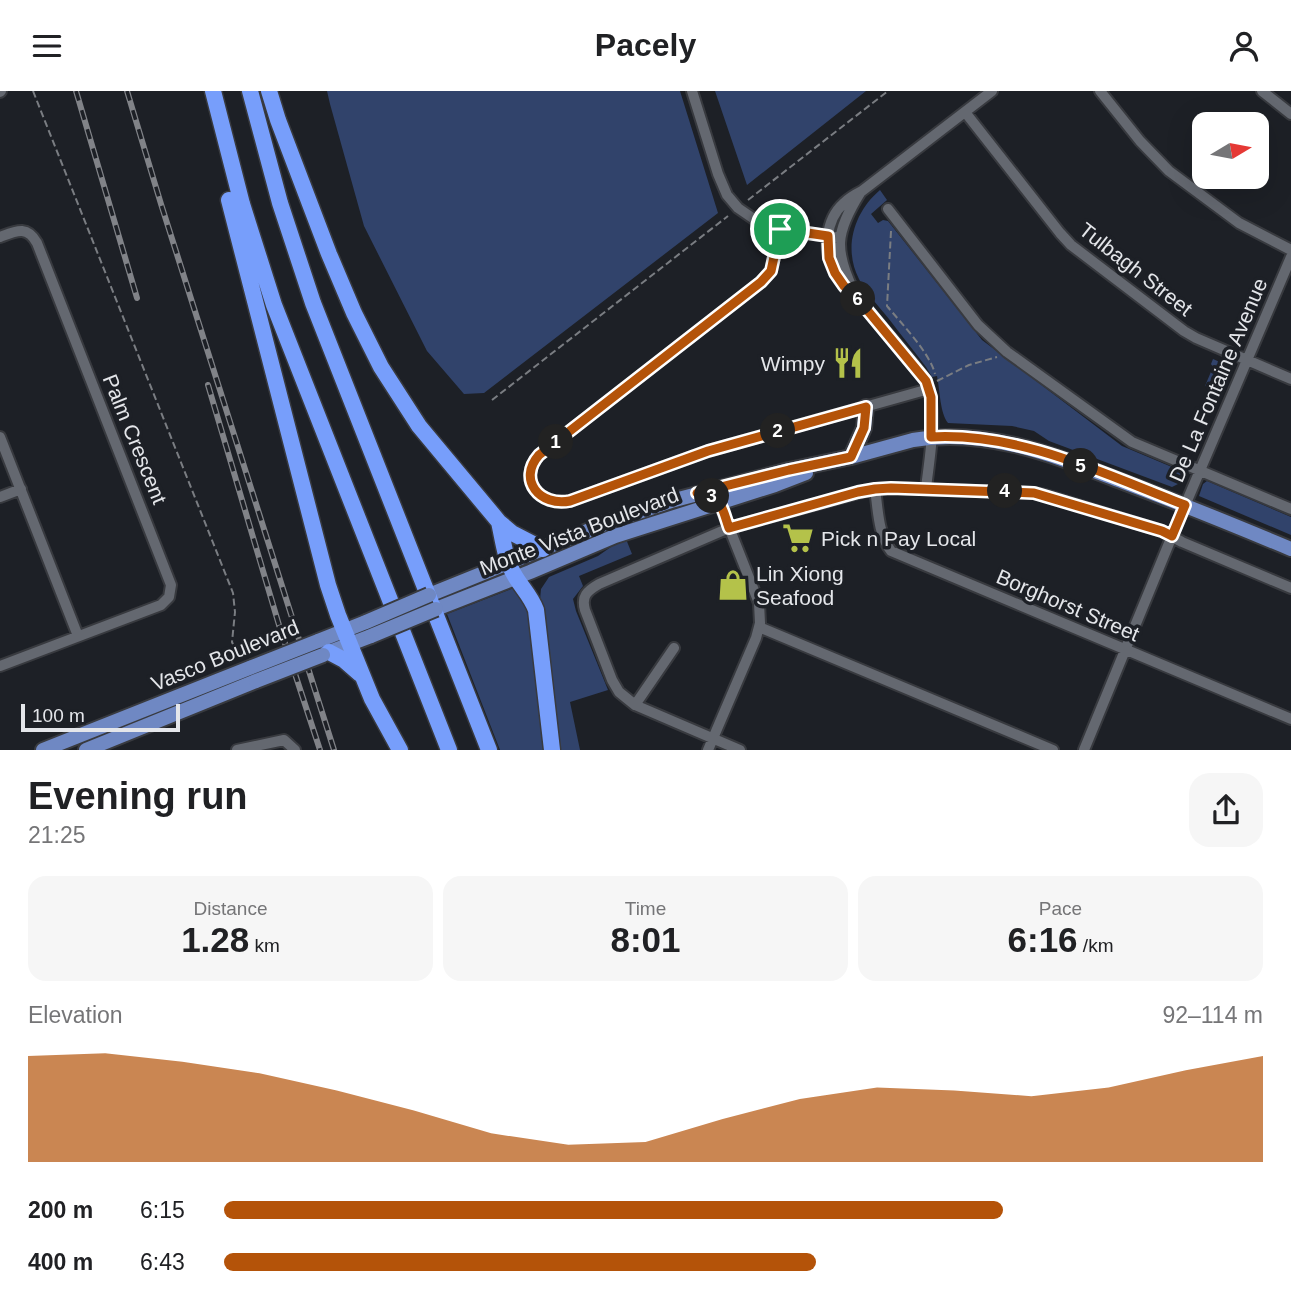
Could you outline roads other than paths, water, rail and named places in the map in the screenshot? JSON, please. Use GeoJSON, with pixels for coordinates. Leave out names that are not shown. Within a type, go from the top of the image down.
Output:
{"type":"FeatureCollection","features":[{"type":"Feature","properties":{"kind":"highway"},"geometry":{"type":"LineString","coordinates":[[210,91],[216,148],[328,585],[372,699],[400,750]]}},
{"type":"Feature","properties":{"kind":"highway"},"geometry":{"type":"LineString","coordinates":[[210,91],[274,305],[449,750]]}},
{"type":"Feature","properties":{"kind":"highway"},"geometry":{"type":"LineString","coordinates":[[250,91],[280,203],[313,303],[489,750]]}},
{"type":"Feature","properties":{"kind":"highway"},"geometry":{"type":"LineString","coordinates":[[270,91],[278,120],[329,254],[381,367],[419,426],[499,522],[512,533],[543,549]]}},
{"type":"Feature","properties":{"kind":"highway"},"geometry":{"type":"LineString","coordinates":[[499,522],[508,563],[536,610],[552,750]]}},
{"type":"Feature","properties":{"kind":"highway"},"geometry":{"type":"LineString","coordinates":[[323,649],[344,660],[362,676]]}},
{"type":"Feature","properties":{"kind":"main road"},"geometry":{"type":"LineString","coordinates":[[851,457],[864,428],[866,407]]}},
{"type":"Feature","properties":{"kind":"main road","name":"Monte Vista Boulevard"},"geometry":{"type":"LineString","coordinates":[[348,637],[458,592],[508,563],[612,521],[697,493],[931,437],[1002,441],[1033,449],[1185,505],[1291,549]]}},
{"type":"Feature","properties":{"kind":"main road","name":"Monte Vista Boulevard"},"geometry":{"type":"LineString","coordinates":[[458,592],[516,578],[615,536],[792,479],[824,463]]}},
{"type":"Feature","properties":{"kind":"main road","name":"Vasco Boulevard"},"geometry":{"type":"LineString","coordinates":[[43,750],[323,649],[348,637]]}},
{"type":"Feature","properties":{"kind":"main road","name":"Vasco Boulevard"},"geometry":{"type":"LineString","coordinates":[[86,750],[254,674]]}},
{"type":"Feature","properties":{"kind":"street"},"geometry":{"type":"LineString","coordinates":[[692,91],[718,174],[727,195],[738,208],[754,219],[780,229],[840,238]]}},
{"type":"Feature","properties":{"kind":"street"},"geometry":{"type":"LineString","coordinates":[[926,488],[931,437],[931,397],[926,381],[835,273],[829,258],[828,236],[832,220],[842,204],[992,91]]}},
{"type":"Feature","properties":{"kind":"street"},"geometry":{"type":"LineString","coordinates":[[1100,91],[1140,141],[1169,171],[1239,223],[1291,250]]}},
{"type":"Feature","properties":{"kind":"street"},"geometry":{"type":"LineString","coordinates":[[1262,91],[1291,114]]}},
{"type":"Feature","properties":{"kind":"street","name":"Tulbagh Street"},"geometry":{"type":"LineString","coordinates":[[965,113],[1060,233],[1084,257],[1184,331],[1291,379]]}},
{"type":"Feature","properties":{"kind":"street"},"geometry":{"type":"LineString","coordinates":[[858,299],[842,264],[840,238],[847,215],[862,191]]}},
{"type":"Feature","properties":{"kind":"street"},"geometry":{"type":"LineString","coordinates":[[888,209],[978,325],[1007,352],[1132,442],[1291,509]]}},
{"type":"Feature","properties":{"kind":"street"},"geometry":{"type":"LineString","coordinates":[[780,229],[774,262],[766,278],[539,455],[532,463],[530,477],[537,492],[550,501],[570,501],[708,451],[929,389]]}},
{"type":"Feature","properties":{"kind":"street","name":"Palm Crescent"},"geometry":{"type":"LineString","coordinates":[[0,237],[14,231],[23,231],[33,235],[37,243],[171,585],[169,597],[161,605],[78,636]]}},
{"type":"Feature","properties":{"kind":"street","name":"De La Fontaine Avenue"},"geometry":{"type":"LineString","coordinates":[[1084,750],[1291,257]]}},
{"type":"Feature","properties":{"kind":"street"},"geometry":{"type":"LineString","coordinates":[[0,437],[78,636],[0,666]]}},
{"type":"Feature","properties":{"kind":"street"},"geometry":{"type":"LineString","coordinates":[[740,750],[635,705],[619,692],[607,669],[583,604],[585,594],[610,579],[729,528],[875,489],[926,488],[1034,493],[1162,531],[1182,543],[1291,588]]}},
{"type":"Feature","properties":{"kind":"street"},"geometry":{"type":"LineString","coordinates":[[0,497],[21,489]]}},
{"type":"Feature","properties":{"kind":"street","name":"Borghorst Street"},"geometry":{"type":"LineString","coordinates":[[875,489],[881,532],[891,551],[1291,719]]}},
{"type":"Feature","properties":{"kind":"street"},"geometry":{"type":"LineString","coordinates":[[697,493],[711,496],[719,502],[760,613],[760,627],[708,750]]}},
{"type":"Feature","properties":{"kind":"street"},"geometry":{"type":"LineString","coordinates":[[760,627],[1053,750]]}},
{"type":"Feature","properties":{"kind":"street"},"geometry":{"type":"LineString","coordinates":[[635,705],[674,648]]}},
{"type":"Feature","properties":{"kind":"street"},"geometry":{"type":"LineString","coordinates":[[237,750],[284,740],[295,750]]}},
{"type":"Feature","properties":{"kind":"railway"},"geometry":{"type":"LineString","coordinates":[[76,91],[137,298]]}},
{"type":"Feature","properties":{"kind":"railway"},"geometry":{"type":"LineString","coordinates":[[127,91],[334,750]]}},
{"type":"Feature","properties":{"kind":"railway"},"geometry":{"type":"LineString","coordinates":[[208,385],[279,625],[320,750]]}},
{"type":"Feature","properties":{"kind":"place","name":"Wimpy"},"geometry":{"type":"Point","coordinates":[848,363]}},
{"type":"Feature","properties":{"kind":"place","name":"Pick n Pay Local"},"geometry":{"type":"Point","coordinates":[798,538]}},
{"type":"Feature","properties":{"kind":"place","name":"Lin Xiong Seafood"},"geometry":{"type":"Point","coordinates":[733,585]}}]}
